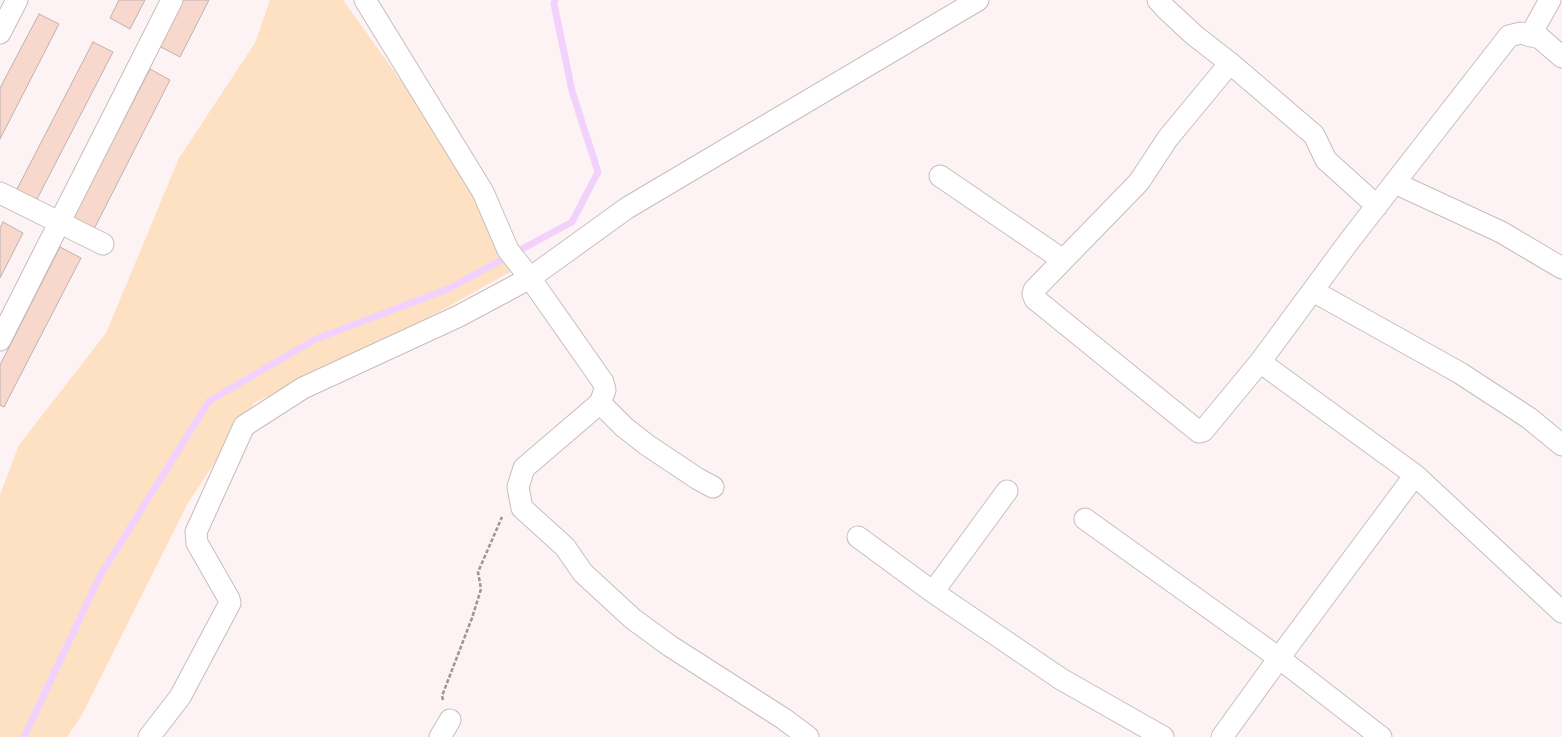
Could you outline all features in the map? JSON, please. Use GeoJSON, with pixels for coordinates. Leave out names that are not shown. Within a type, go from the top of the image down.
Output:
{"type":"FeatureCollection","features":[{"type":"Feature","properties":{"kind":"street"},"geometry":{"type":"LineString","coordinates":[[0,33],[17,0]]}},
{"type":"Feature","properties":{"kind":"street"},"geometry":{"type":"LineString","coordinates":[[0,340],[172,0]]}},
{"type":"Feature","properties":{"kind":"street"},"geometry":{"type":"LineString","coordinates":[[365,0],[483,192],[508,250],[603,382],[605,390],[600,403],[524,468],[518,487],[522,508],[565,547],[583,573],[633,620],[670,646],[784,719],[808,737]]}},
{"type":"Feature","properties":{"kind":"street"},"geometry":{"type":"LineString","coordinates":[[149,737],[180,697],[230,603],[197,543],[196,532],[244,426],[303,388],[459,316],[527,275],[627,208],[978,0]]}},
{"type":"Feature","properties":{"kind":"street"},"geometry":{"type":"LineString","coordinates":[[1158,0],[1171,14],[1314,135],[1326,160],[1377,206]]}},
{"type":"Feature","properties":{"kind":"street"},"geometry":{"type":"LineString","coordinates":[[1530,36],[1550,0]]}},
{"type":"Feature","properties":{"kind":"street"},"geometry":{"type":"LineString","coordinates":[[1230,63],[1168,138],[1139,182],[1034,290],[1033,294],[1035,299],[1196,430],[1203,431],[1260,362],[1377,206],[1509,36],[1521,33],[1540,38],[1562,57]]}},
{"type":"Feature","properties":{"kind":"street"},"geometry":{"type":"LineString","coordinates":[[940,176],[1063,260]]}},
{"type":"Feature","properties":{"kind":"street"},"geometry":{"type":"LineString","coordinates":[[1395,183],[1501,232],[1562,268]]}},
{"type":"Feature","properties":{"kind":"street"},"geometry":{"type":"LineString","coordinates":[[0,194],[103,244]]}},
{"type":"Feature","properties":{"kind":"street"},"geometry":{"type":"LineString","coordinates":[[1313,291],[1460,373],[1529,418],[1562,445]]}},
{"type":"Feature","properties":{"kind":"street"},"geometry":{"type":"LineString","coordinates":[[1260,362],[1415,476],[1562,612]]}},
{"type":"Feature","properties":{"kind":"street"},"geometry":{"type":"LineString","coordinates":[[600,403],[624,427],[647,445],[698,479],[714,487]]}},
{"type":"Feature","properties":{"kind":"street"},"geometry":{"type":"LineString","coordinates":[[1222,737],[1415,476]]}},
{"type":"Feature","properties":{"kind":"street"},"geometry":{"type":"LineString","coordinates":[[933,592],[1006,491]]}},
{"type":"Feature","properties":{"kind":"street"},"geometry":{"type":"LineString","coordinates":[[1085,519],[1279,658],[1381,737]]}},
{"type":"Feature","properties":{"kind":"street"},"geometry":{"type":"LineString","coordinates":[[858,536],[933,592],[1061,679],[1164,737]]}},
{"type":"Feature","properties":{"kind":"path"},"geometry":{"type":"LineString","coordinates":[[445,729],[442,696],[472,618],[481,590],[478,572],[504,514],[522,508]]}},
{"type":"Feature","properties":{"kind":"shaded area"},"geometry":{"type":"Polygon","coordinates":[[[270,0],[343,0],[409,92],[478,204],[510,272],[396,336],[254,403],[188,503],[82,715],[67,737],[0,737],[0,495],[19,445],[106,333],[179,158],[255,43],[270,0]]]}},
{"type":"Feature","properties":{"kind":"building"},"geometry":{"type":"Polygon","coordinates":[[[119,0],[145,0],[130,29],[110,18],[119,0]]]}},
{"type":"Feature","properties":{"kind":"building"},"geometry":{"type":"Polygon","coordinates":[[[183,0],[209,0],[180,57],[159,46],[183,0]]]}},
{"type":"Feature","properties":{"kind":"building"},"geometry":{"type":"Polygon","coordinates":[[[39,14],[59,24],[0,139],[0,88],[39,14]]]}},
{"type":"Feature","properties":{"kind":"building"},"geometry":{"type":"Polygon","coordinates":[[[93,42],[113,52],[36,201],[16,191],[93,42]]]}},
{"type":"Feature","properties":{"kind":"building"},"geometry":{"type":"Polygon","coordinates":[[[150,69],[170,80],[94,229],[73,218],[150,69]]]}},
{"type":"Feature","properties":{"kind":"building"},"geometry":{"type":"Polygon","coordinates":[[[3,222],[23,233],[0,278],[0,228],[3,222]]]}},
{"type":"Feature","properties":{"kind":"building"},"geometry":{"type":"Polygon","coordinates":[[[60,247],[81,258],[4,407],[0,405],[0,365],[60,247]]]}},
{"type":"Feature","properties":{"kind":"waterway"},"geometry":{"type":"LineString","coordinates":[[24,737],[100,576],[209,401],[316,339],[448,289],[572,222],[598,172],[572,91],[554,4],[555,0]]}}]}
